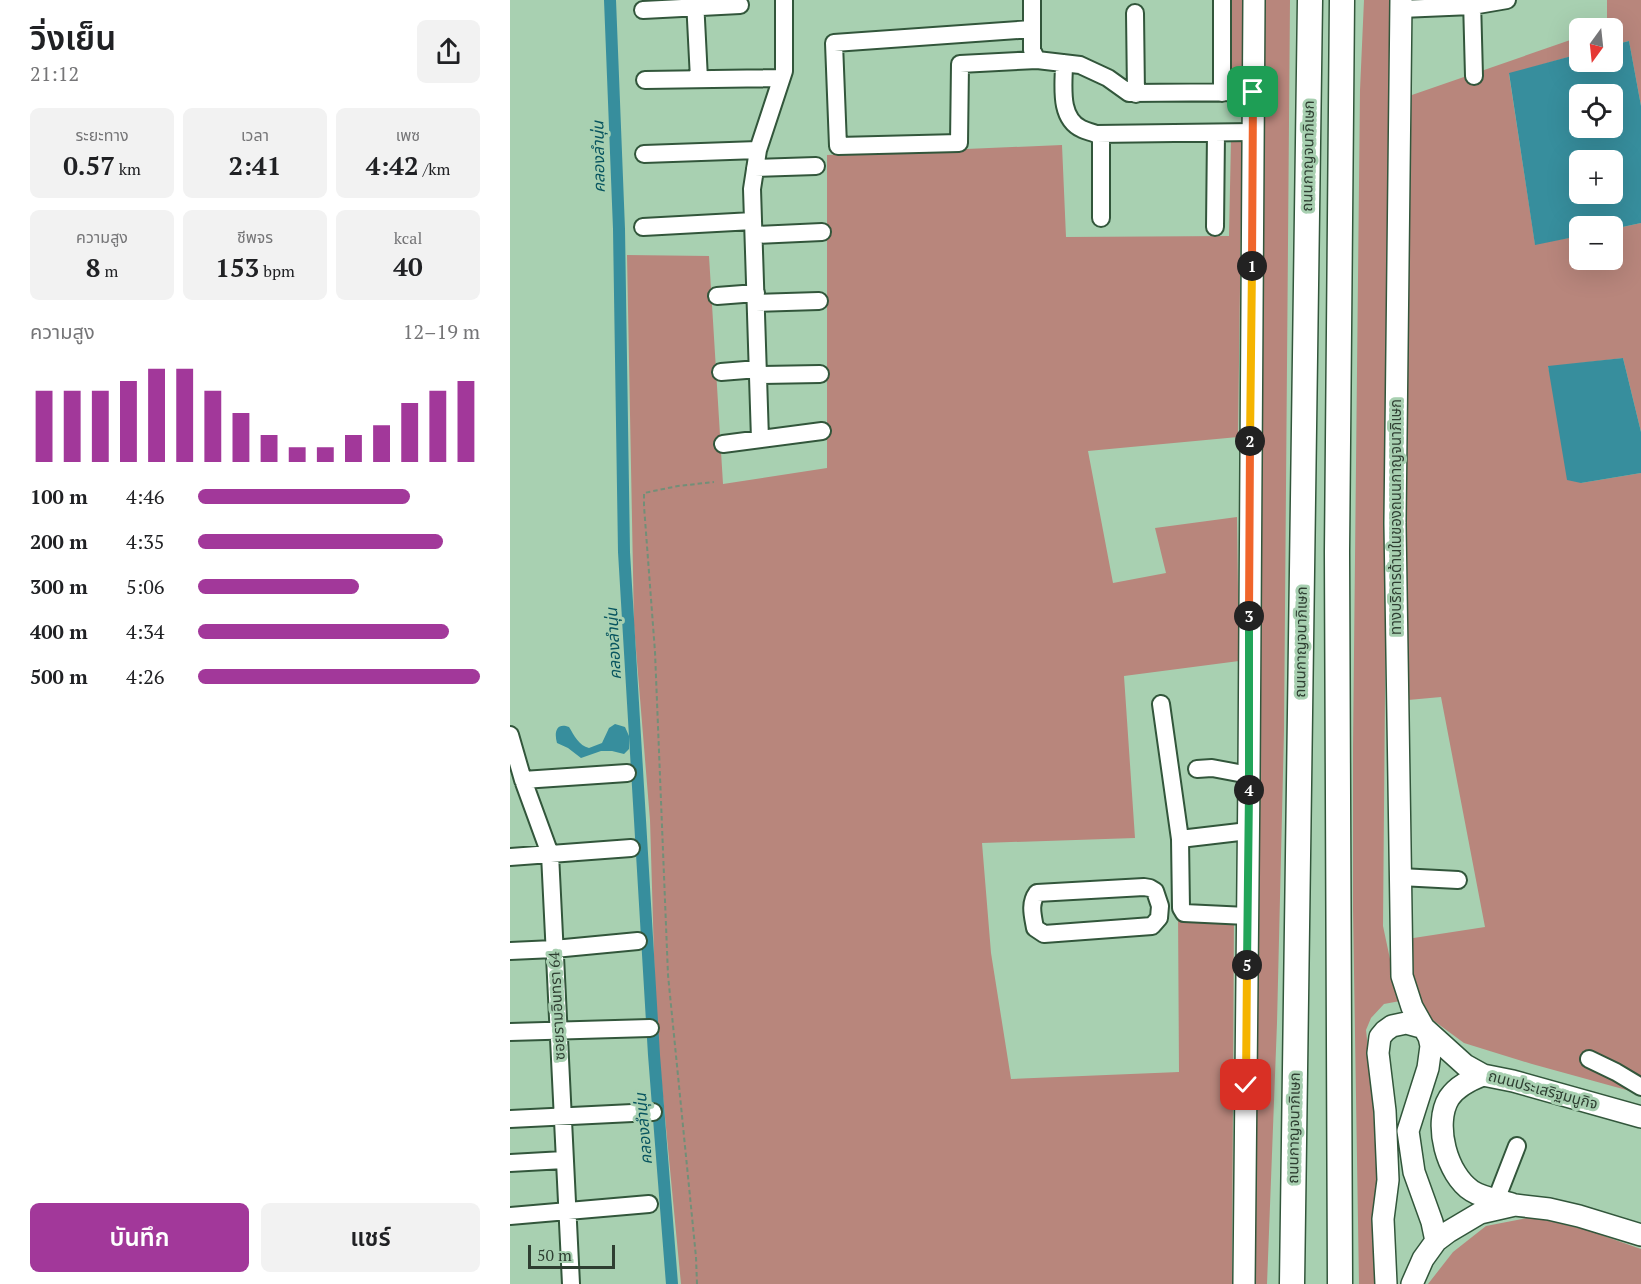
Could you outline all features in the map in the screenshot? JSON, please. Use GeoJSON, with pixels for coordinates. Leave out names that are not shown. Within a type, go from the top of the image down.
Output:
{"type":"FeatureCollection","features":[{"type":"Feature","properties":{"kind":"highway","name":"ถนนกาญจนาภิเษก"},"geometry":{"type":"LineString","coordinates":[[1292,1284],[1310,0]]}},
{"type":"Feature","properties":{"kind":"highway"},"geometry":{"type":"LineString","coordinates":[[1340,1284],[1337,540],[1342,0]]}},
{"type":"Feature","properties":{"kind":"main road"},"geometry":{"type":"LineString","coordinates":[[1244,1284],[1254,0]]}},
{"type":"Feature","properties":{"kind":"main road","name":"ทางบริการด้านในของถนนกาญจนาภิเษก"},"geometry":{"type":"LineString","coordinates":[[1401,4],[1395,523],[1402,976],[1412,1008],[1429,1037],[1431,1046],[1430,1058],[1407,1131],[1414,1172],[1432,1222],[1436,1241]]}},
{"type":"Feature","properties":{"kind":"main road"},"geometry":{"type":"LineString","coordinates":[[1386,1284],[1383,1219],[1388,1180],[1385,1111],[1377,1053],[1378,1042],[1385,1031],[1399,1024],[1406,1023],[1424,1028]]}},
{"type":"Feature","properties":{"kind":"main road","name":"ถนนประเสริฐมนูกิจ"},"geometry":{"type":"LineString","coordinates":[[1424,1028],[1465,1065],[1483,1075],[1513,1081],[1641,1117]]}},
{"type":"Feature","properties":{"kind":"main road"},"geometry":{"type":"LineString","coordinates":[[1483,1075],[1462,1084],[1450,1096],[1442,1115],[1442,1134],[1447,1153],[1454,1172],[1461,1182],[1478,1194],[1506,1202],[1549,1209],[1641,1235]]}},
{"type":"Feature","properties":{"kind":"main road"},"geometry":{"type":"LineString","coordinates":[[1412,1284],[1423,1259],[1436,1241],[1480,1213],[1506,1202]]}},
{"type":"Feature","properties":{"kind":"main road"},"geometry":{"type":"LineString","coordinates":[[1385,1248],[1393,1257],[1403,1260],[1423,1259]]}},
{"type":"Feature","properties":{"kind":"street"},"geometry":{"type":"LineString","coordinates":[[760,439],[752,189],[758,150],[784,71],[784,0]]}},
{"type":"Feature","properties":{"kind":"street"},"geometry":{"type":"LineString","coordinates":[[1032,0],[1032,50],[1037,60]]}},
{"type":"Feature","properties":{"kind":"street"},"geometry":{"type":"LineString","coordinates":[[1222,0],[1222,93]]}},
{"type":"Feature","properties":{"kind":"street"},"geometry":{"type":"LineString","coordinates":[[1401,4],[1507,0]]}},
{"type":"Feature","properties":{"kind":"street"},"geometry":{"type":"LineString","coordinates":[[1472,3],[1474,76]]}},
{"type":"Feature","properties":{"kind":"street"},"geometry":{"type":"LineString","coordinates":[[695,4],[699,79]]}},
{"type":"Feature","properties":{"kind":"street"},"geometry":{"type":"LineString","coordinates":[[643,10],[695,4],[740,5]]}},
{"type":"Feature","properties":{"kind":"street"},"geometry":{"type":"LineString","coordinates":[[1135,13],[1136,94]]}},
{"type":"Feature","properties":{"kind":"street"},"geometry":{"type":"LineString","coordinates":[[1032,29],[834,43],[838,146],[959,143],[960,64],[1037,60],[1080,65],[1108,78],[1129,93],[1136,94],[1253,92]]}},
{"type":"Feature","properties":{"kind":"street"},"geometry":{"type":"LineString","coordinates":[[1064,63],[1064,102],[1068,116],[1080,129],[1096,134],[1253,132]]}},
{"type":"Feature","properties":{"kind":"street"},"geometry":{"type":"LineString","coordinates":[[645,80],[781,78]]}},
{"type":"Feature","properties":{"kind":"street"},"geometry":{"type":"LineString","coordinates":[[1215,227],[1216,133]]}},
{"type":"Feature","properties":{"kind":"street"},"geometry":{"type":"LineString","coordinates":[[1101,134],[1101,218]]}},
{"type":"Feature","properties":{"kind":"street"},"geometry":{"type":"LineString","coordinates":[[644,154],[758,150]]}},
{"type":"Feature","properties":{"kind":"street"},"geometry":{"type":"LineString","coordinates":[[755,168],[816,166]]}},
{"type":"Feature","properties":{"kind":"street"},"geometry":{"type":"LineString","coordinates":[[643,226],[822,232]]}},
{"type":"Feature","properties":{"kind":"street"},"geometry":{"type":"LineString","coordinates":[[717,296],[819,301]]}},
{"type":"Feature","properties":{"kind":"street"},"geometry":{"type":"LineString","coordinates":[[721,372],[820,374]]}},
{"type":"Feature","properties":{"kind":"street"},"geometry":{"type":"LineString","coordinates":[[723,444],[822,431]]}},
{"type":"Feature","properties":{"kind":"street"},"geometry":{"type":"LineString","coordinates":[[1161,704],[1180,839],[1181,905],[1184,913],[1247,916]]}},
{"type":"Feature","properties":{"kind":"street","name":"ซอยรามอินทรา 64"},"geometry":{"type":"LineString","coordinates":[[510,735],[518,776],[550,854],[570,1284]]}},
{"type":"Feature","properties":{"kind":"street"},"geometry":{"type":"LineString","coordinates":[[1197,769],[1212,768],[1249,775]]}},
{"type":"Feature","properties":{"kind":"street"},"geometry":{"type":"LineString","coordinates":[[518,776],[627,773]]}},
{"type":"Feature","properties":{"kind":"street"},"geometry":{"type":"LineString","coordinates":[[1180,839],[1248,831]]}},
{"type":"Feature","properties":{"kind":"street"},"geometry":{"type":"LineString","coordinates":[[510,858],[631,848]]}},
{"type":"Feature","properties":{"kind":"street"},"geometry":{"type":"LineString","coordinates":[[1400,877],[1458,880]]}},
{"type":"Feature","properties":{"kind":"street"},"geometry":{"type":"LineString","coordinates":[[1144,887],[1155,891],[1160,906],[1159,918],[1152,926],[1044,934],[1035,928],[1031,907],[1037,892],[1144,887]]}},
{"type":"Feature","properties":{"kind":"street"},"geometry":{"type":"LineString","coordinates":[[1160,906],[1181,905]]}},
{"type":"Feature","properties":{"kind":"street"},"geometry":{"type":"LineString","coordinates":[[510,951],[638,940]]}},
{"type":"Feature","properties":{"kind":"street"},"geometry":{"type":"LineString","coordinates":[[510,1032],[650,1028]]}},
{"type":"Feature","properties":{"kind":"street"},"geometry":{"type":"LineString","coordinates":[[1589,1059],[1641,1087]]}},
{"type":"Feature","properties":{"kind":"street"},"geometry":{"type":"LineString","coordinates":[[510,1119],[653,1112]]}},
{"type":"Feature","properties":{"kind":"street"},"geometry":{"type":"LineString","coordinates":[[1506,1202],[1517,1146]]}},
{"type":"Feature","properties":{"kind":"street"},"geometry":{"type":"LineString","coordinates":[[510,1163],[564,1160]]}},
{"type":"Feature","properties":{"kind":"street"},"geometry":{"type":"LineString","coordinates":[[510,1216],[649,1204]]}},
{"type":"Feature","properties":{"kind":"path"},"geometry":{"type":"LineString","coordinates":[[697,1284],[668,975],[655,652],[644,493],[714,482]]}},
{"type":"Feature","properties":{"kind":"shaded area"},"geometry":{"type":"Polygon","coordinates":[[[1229,0],[1244,0],[1244,85],[1230,85],[1229,0]]]}},
{"type":"Feature","properties":{"kind":"shaded area"},"geometry":{"type":"Polygon","coordinates":[[[1259,0],[1290,0],[1284,731],[1277,1023],[1267,1284],[1248,1284],[1259,0]]]}},
{"type":"Feature","properties":{"kind":"shaded area"},"geometry":{"type":"Polygon","coordinates":[[[1364,0],[1391,0],[1383,926],[1400,1001],[1384,1004],[1371,1018],[1366,1030],[1372,1085],[1377,1181],[1373,1228],[1378,1284],[1359,1284],[1353,909],[1360,90],[1364,0]]]}},
{"type":"Feature","properties":{"kind":"shaded area"},"geometry":{"type":"Polygon","coordinates":[[[1607,0],[1641,0],[1641,106],[1629,41],[1623,42],[1623,18],[1607,18],[1607,0]]]}},
{"type":"Feature","properties":{"kind":"shaded area"},"geometry":{"type":"Polygon","coordinates":[[[1569,40],[1569,57],[1509,74],[1535,244],[1569,238],[1569,270],[1623,270],[1623,227],[1641,223],[1641,432],[1623,358],[1548,367],[1581,483],[1641,473],[1641,1094],[1464,1043],[1430,1018],[1411,981],[1407,939],[1485,927],[1441,697],[1408,700],[1404,300],[1409,96],[1569,40]]]}},
{"type":"Feature","properties":{"kind":"shaded area"},"geometry":{"type":"Polygon","coordinates":[[[1231,139],[1242,140],[1238,437],[1088,451],[1113,583],[1166,573],[1155,528],[1237,517],[1239,661],[1124,676],[1135,838],[982,843],[991,953],[1011,1079],[1179,1072],[1178,910],[1234,910],[1232,1284],[681,1284],[656,1023],[650,820],[634,625],[627,255],[709,256],[723,484],[827,468],[827,155],[1062,145],[1066,237],[1229,236],[1231,139]]]}},
{"type":"Feature","properties":{"kind":"shaded area"},"geometry":{"type":"Polygon","coordinates":[[[1532,1217],[1587,1230],[1641,1249],[1641,1284],[1428,1284],[1453,1252],[1486,1226],[1532,1217]]]}},
{"type":"Feature","properties":{"kind":"water"},"geometry":{"type":"Polygon","coordinates":[[[1629,41],[1641,106],[1641,223],[1623,227],[1623,216],[1569,216],[1569,238],[1535,245],[1509,73],[1569,57],[1569,72],[1623,72],[1623,42],[1629,41]]]}},
{"type":"Feature","properties":{"kind":"water"},"geometry":{"type":"Polygon","coordinates":[[[1623,358],[1641,432],[1641,473],[1581,483],[1567,480],[1548,366],[1623,358]]]}},
{"type":"Feature","properties":{"kind":"water"},"geometry":{"type":"Polygon","coordinates":[[[615,724],[625,727],[629,736],[629,749],[624,754],[601,751],[581,758],[557,743],[556,732],[561,726],[569,727],[580,743],[589,748],[602,743],[609,728],[615,724]]]}},
{"type":"Feature","properties":{"kind":"waterway","name":"คลองลำนุ่น"},"geometry":{"type":"LineString","coordinates":[[610,0],[619,229],[624,552],[654,1055],[672,1284]]}},
{"type":"Feature","properties":{"kind":"route"},"geometry":{"type":"LineString","coordinates":[[1246,1085],[1253,92]]}}]}
